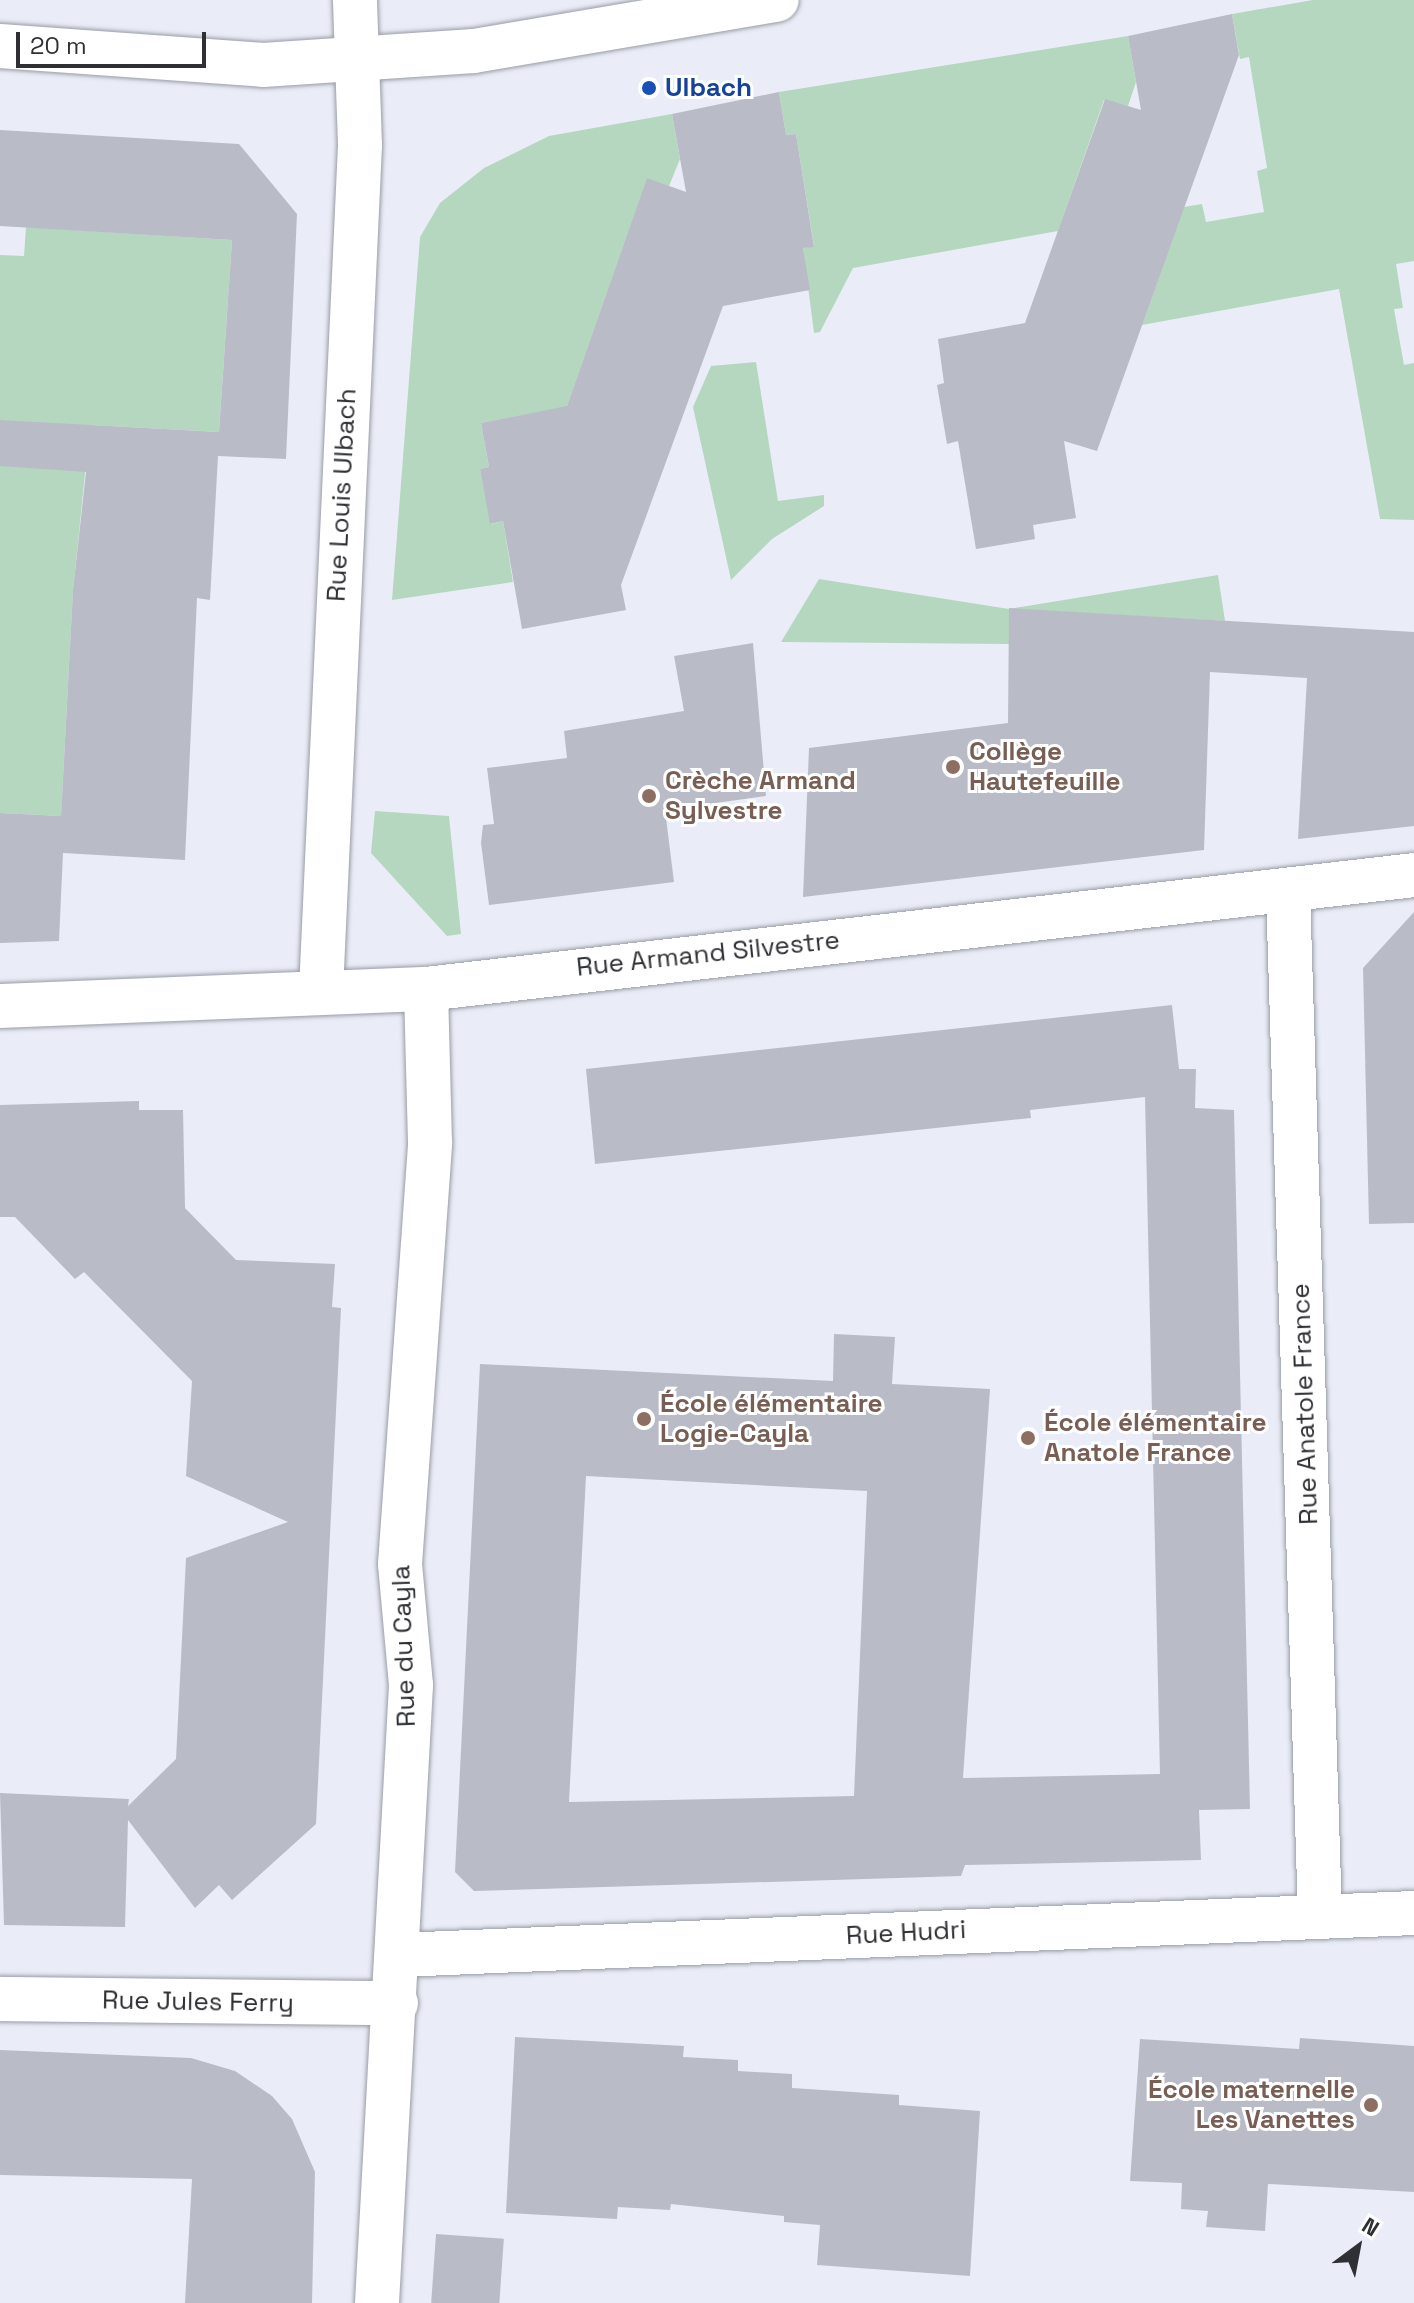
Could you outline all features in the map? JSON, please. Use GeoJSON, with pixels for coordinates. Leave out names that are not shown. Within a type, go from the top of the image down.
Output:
{"type":"FeatureCollection","features":[{"type":"Feature","properties":{"kind":"street","name":"Rue Louis Ulbach"},"geometry":{"type":"LineString","coordinates":[[321,991],[360,145],[355,0]]}},
{"type":"Feature","properties":{"kind":"street"},"geometry":{"type":"LineString","coordinates":[[0,46],[263,65],[474,51],[777,0]]}},
{"type":"Feature","properties":{"kind":"street","name":"Rue Armand Silvestre"},"geometry":{"type":"LineString","coordinates":[[0,1006],[426,989],[1288,892],[1414,875]]}},
{"type":"Feature","properties":{"kind":"street","name":"Rue Anatole France"},"geometry":{"type":"LineString","coordinates":[[1288,892],[1320,1915]]}},
{"type":"Feature","properties":{"kind":"street","name":"Rue du Cayla"},"geometry":{"type":"LineString","coordinates":[[377,2303],[399,1955],[411,1685],[400,1564],[430,1143],[426,989]]}},
{"type":"Feature","properties":{"kind":"street","name":"Rue Hudri"},"geometry":{"type":"LineString","coordinates":[[399,1955],[1414,1913]]}},
{"type":"Feature","properties":{"kind":"street","name":"Rue Jules Ferry"},"geometry":{"type":"LineString","coordinates":[[0,1999],[396,2003]]}},
{"type":"Feature","properties":{"kind":"green space"},"geometry":{"type":"Polygon","coordinates":[[[1313,0],[1414,0],[1414,261],[1396,264],[1403,308],[1394,309],[1404,365],[1414,363],[1414,520],[1380,519],[1339,289],[1142,325],[1184,207],[1202,204],[1206,222],[1264,212],[1257,171],[1267,168],[1249,57],[1240,59],[1232,14],[1313,0]]]}},
{"type":"Feature","properties":{"kind":"green space"},"geometry":{"type":"Polygon","coordinates":[[[1128,36],[1136,82],[1128,106],[1104,100],[1058,231],[853,268],[820,332],[814,333],[803,248],[814,246],[796,134],[786,135],[779,92],[1128,36]]]}},
{"type":"Feature","properties":{"kind":"green space"},"geometry":{"type":"Polygon","coordinates":[[[672,114],[680,159],[669,186],[647,179],[560,426],[539,412],[481,423],[489,467],[480,469],[491,524],[503,521],[513,582],[392,600],[420,237],[440,203],[484,168],[549,136],[672,114]]]}},
{"type":"Feature","properties":{"kind":"green space"},"geometry":{"type":"Polygon","coordinates":[[[26,227],[232,240],[219,432],[90,425],[73,591],[61,816],[0,813],[0,255],[24,256],[26,227]]]}},
{"type":"Feature","properties":{"kind":"green space"},"geometry":{"type":"Polygon","coordinates":[[[756,362],[778,501],[824,495],[824,506],[772,539],[731,580],[693,407],[711,366],[756,362]]]}},
{"type":"Feature","properties":{"kind":"green space"},"geometry":{"type":"Polygon","coordinates":[[[1218,575],[1225,621],[1010,609],[1009,644],[781,642],[819,579],[1009,609],[1218,575]]]}},
{"type":"Feature","properties":{"kind":"green space"},"geometry":{"type":"Polygon","coordinates":[[[375,811],[449,816],[461,934],[447,936],[371,853],[375,811]]]}},
{"type":"Feature","properties":{"kind":"building"},"geometry":{"type":"Polygon","coordinates":[[[1232,14],[1239,55],[1097,451],[1064,441],[1076,518],[1033,525],[1035,539],[976,549],[958,441],[947,444],[937,385],[944,383],[938,339],[1025,323],[1105,99],[1141,110],[1128,36],[1232,14]]]}},
{"type":"Feature","properties":{"kind":"building"},"geometry":{"type":"Polygon","coordinates":[[[779,92],[786,135],[796,134],[814,247],[803,248],[810,290],[723,306],[621,585],[626,610],[522,629],[503,521],[490,524],[480,469],[489,467],[481,423],[567,406],[647,178],[686,192],[672,114],[779,92]]]}},
{"type":"Feature","properties":{"kind":"building"},"geometry":{"type":"Polygon","coordinates":[[[0,130],[239,144],[297,214],[286,459],[218,456],[210,600],[197,598],[185,860],[63,853],[59,941],[0,943],[0,813],[61,816],[73,590],[86,472],[0,466],[0,420],[219,432],[232,240],[0,226],[0,130]]]}},
{"type":"Feature","properties":{"kind":"building"},"geometry":{"type":"Polygon","coordinates":[[[1009,608],[1414,632],[1414,826],[1298,839],[1307,678],[1210,672],[1204,850],[803,897],[809,748],[1008,723],[1009,608]]]}},
{"type":"Feature","properties":{"kind":"building"},"geometry":{"type":"Polygon","coordinates":[[[753,643],[766,796],[665,810],[674,882],[489,905],[481,843],[483,825],[494,824],[487,768],[567,758],[564,731],[684,711],[674,656],[753,643]]]}},
{"type":"Feature","properties":{"kind":"building"},"geometry":{"type":"Polygon","coordinates":[[[1414,912],[1414,1223],[1369,1224],[1363,968],[1414,912]]]}},
{"type":"Feature","properties":{"kind":"building"},"geometry":{"type":"Polygon","coordinates":[[[1172,1005],[1179,1069],[1196,1069],[1195,1108],[1234,1110],[1250,1809],[1199,1810],[1201,1860],[965,1865],[961,1876],[474,1891],[455,1872],[480,1364],[833,1381],[834,1334],[895,1337],[892,1384],[990,1389],[963,1778],[1160,1774],[1145,1097],[1030,1110],[1031,1118],[595,1164],[586,1069],[1172,1005]],[[586,1476],[569,1802],[854,1796],[867,1491],[586,1476]]]}},
{"type":"Feature","properties":{"kind":"building"},"geometry":{"type":"Polygon","coordinates":[[[139,1101],[139,1110],[183,1110],[185,1208],[236,1260],[335,1264],[332,1307],[341,1308],[316,1824],[232,1900],[219,1885],[195,1908],[128,1820],[125,1927],[4,1925],[0,1793],[129,1799],[128,1806],[176,1759],[186,1558],[288,1522],[186,1476],[192,1381],[84,1272],[75,1279],[15,1217],[0,1217],[0,1105],[139,1101]]]}},
{"type":"Feature","properties":{"kind":"building"},"geometry":{"type":"Polygon","coordinates":[[[515,2037],[684,2046],[683,2057],[738,2060],[738,2071],[792,2074],[792,2088],[899,2095],[899,2105],[980,2111],[970,2276],[817,2265],[820,2225],[784,2222],[784,2216],[671,2204],[670,2210],[618,2207],[617,2219],[506,2213],[515,2037]]]}},
{"type":"Feature","properties":{"kind":"building"},"geometry":{"type":"Polygon","coordinates":[[[1300,2038],[1414,2046],[1414,2192],[1268,2184],[1265,2231],[1206,2227],[1208,2211],[1181,2209],[1182,2183],[1130,2181],[1140,2039],[1299,2049],[1300,2038]]]}},
{"type":"Feature","properties":{"kind":"building"},"geometry":{"type":"Polygon","coordinates":[[[0,2050],[191,2058],[235,2071],[272,2096],[292,2119],[315,2172],[312,2303],[185,2303],[192,2179],[0,2175],[0,2050]]]}},
{"type":"Feature","properties":{"kind":"building"},"geometry":{"type":"Polygon","coordinates":[[[436,2234],[504,2239],[499,2303],[431,2303],[436,2234]]]}},
{"type":"Feature","properties":{"kind":"place","name":"Ulbach"},"geometry":{"type":"Point","coordinates":[649,88]}},
{"type":"Feature","properties":{"kind":"place","name":"Collège Hautefeuille"},"geometry":{"type":"Point","coordinates":[953,767]}},
{"type":"Feature","properties":{"kind":"place","name":"Crèche Armand Sylvestre"},"geometry":{"type":"Point","coordinates":[649,796]}},
{"type":"Feature","properties":{"kind":"place","name":"École élémentaire Logie-Cayla"},"geometry":{"type":"Point","coordinates":[644,1419]}},
{"type":"Feature","properties":{"kind":"place","name":"École élémentaire Anatole France"},"geometry":{"type":"Point","coordinates":[1028,1438]}},
{"type":"Feature","properties":{"kind":"place","name":"École maternelle Les Vanettes"},"geometry":{"type":"Point","coordinates":[1371,2105]}}]}
